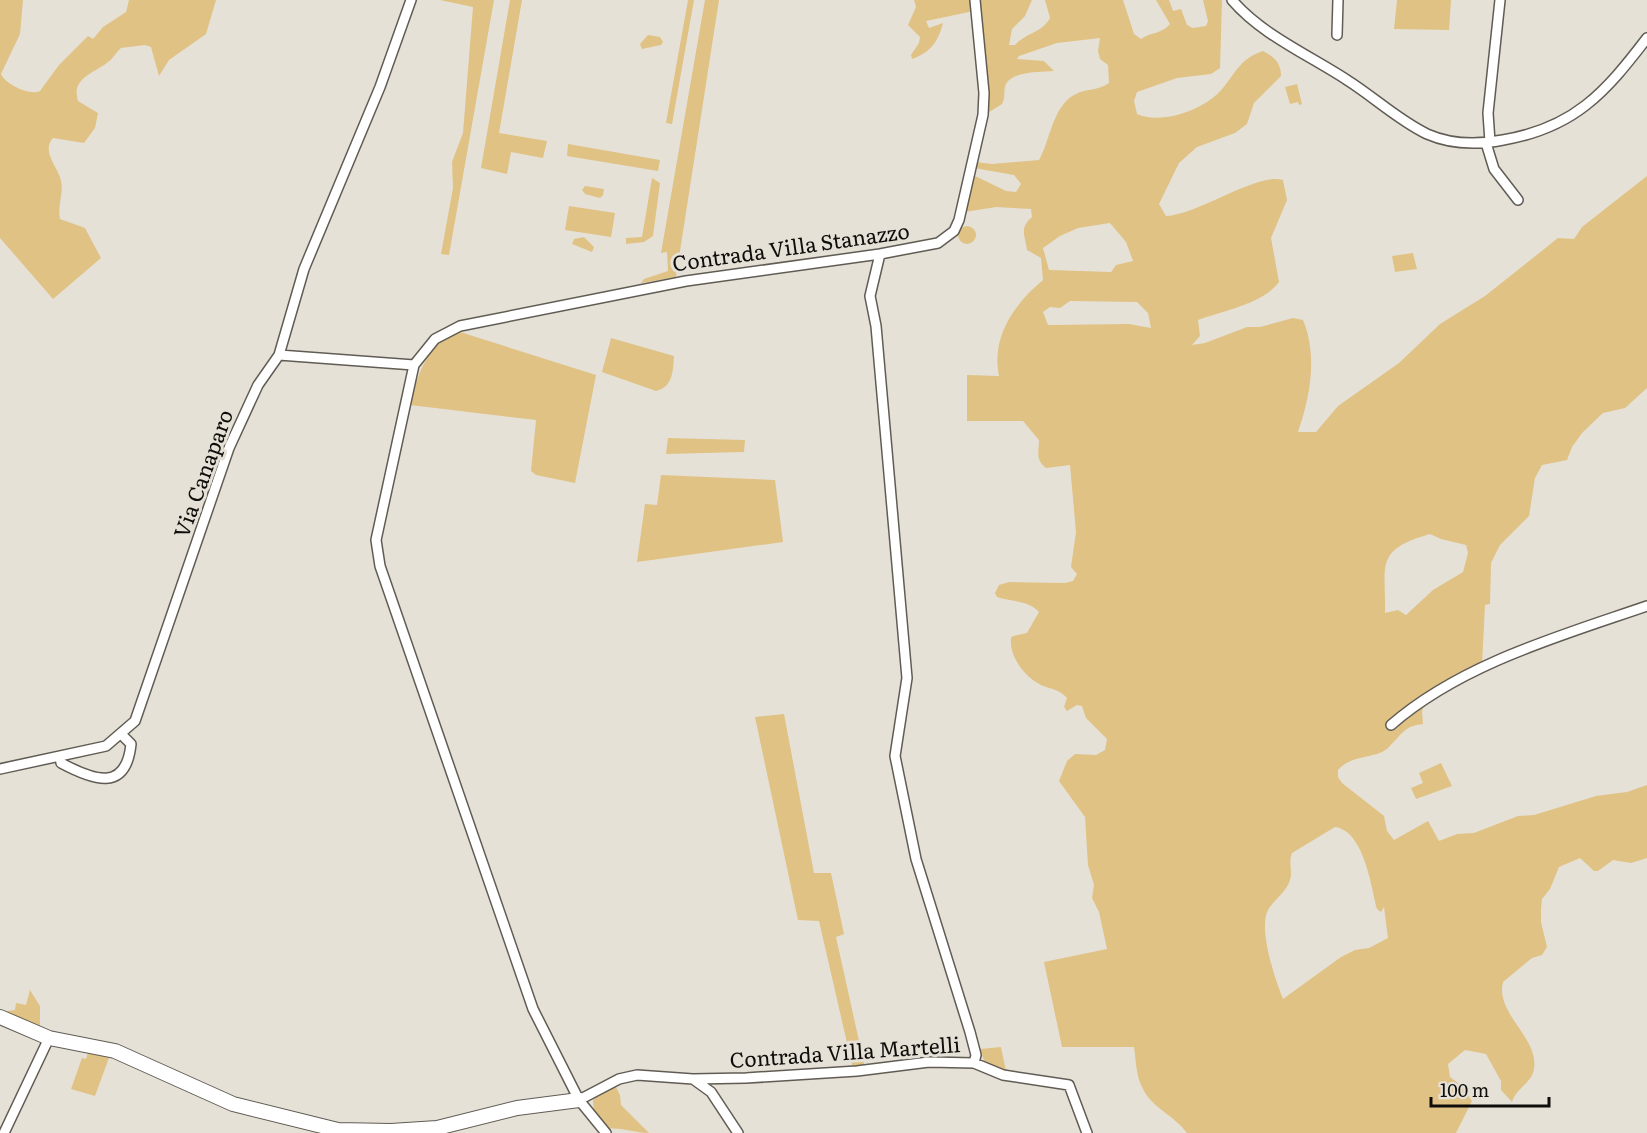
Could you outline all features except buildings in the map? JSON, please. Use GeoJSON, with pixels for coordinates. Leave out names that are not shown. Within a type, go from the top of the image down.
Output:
{"type":"FeatureCollection","features":[{"type":"Feature","properties":{"kind":"street","name":"Via Canaparo"},"geometry":{"type":"LineString","coordinates":[[0,769],[106,746],[122,735],[135,721],[230,448],[258,385],[279,355],[304,269],[380,87],[411,0]]}},
{"type":"Feature","properties":{"kind":"street","name":"Contrada Villa Stanazzo"},"geometry":{"type":"LineString","coordinates":[[414,365],[435,339],[460,326],[686,281],[880,254],[939,243],[954,231],[959,220],[983,115],[984,93],[975,0]]}},
{"type":"Feature","properties":{"kind":"street"},"geometry":{"type":"LineString","coordinates":[[1232,0],[1258,24],[1412,125],[1446,141],[1488,143],[1540,132],[1581,111],[1615,79],[1647,38]]}},
{"type":"Feature","properties":{"kind":"street"},"geometry":{"type":"LineString","coordinates":[[1337,35],[1338,0]]}},
{"type":"Feature","properties":{"kind":"street"},"geometry":{"type":"LineString","coordinates":[[1500,0],[1488,113],[1488,143],[1494,169],[1518,200]]}},
{"type":"Feature","properties":{"kind":"street"},"geometry":{"type":"LineString","coordinates":[[880,254],[870,296],[876,326],[907,678],[895,756],[916,859],[974,1046],[974,1063]]}},
{"type":"Feature","properties":{"kind":"street"},"geometry":{"type":"LineString","coordinates":[[279,355],[414,365],[376,540],[380,566],[533,1009],[579,1100],[606,1133]]}},
{"type":"Feature","properties":{"kind":"street"},"geometry":{"type":"LineString","coordinates":[[1391,725],[1413,706],[1480,669],[1572,632],[1647,606]]}},
{"type":"Feature","properties":{"kind":"street"},"geometry":{"type":"LineString","coordinates":[[60,756],[61,763],[91,778],[104,779],[117,776],[124,768],[131,744],[122,735]]}},
{"type":"Feature","properties":{"kind":"street"},"geometry":{"type":"LineString","coordinates":[[0,1017],[48,1038],[115,1051],[233,1104],[338,1130],[390,1131],[437,1128],[517,1108],[579,1100]]}},
{"type":"Feature","properties":{"kind":"street"},"geometry":{"type":"LineString","coordinates":[[3,1133],[48,1038]]}},
{"type":"Feature","properties":{"kind":"street","name":"Contrada Villa Martelli"},"geometry":{"type":"LineString","coordinates":[[579,1100],[620,1079],[637,1075],[693,1079],[857,1071],[929,1062],[974,1063],[1003,1075],[1069,1085],[1087,1133]]}},
{"type":"Feature","properties":{"kind":"street","name":"Contrada Villa Martelli"},"geometry":{"type":"LineString","coordinates":[[693,1079],[711,1092],[738,1133]]}},
{"type":"Feature","properties":{"kind":"shaded area"},"geometry":{"type":"Polygon","coordinates":[[[0,0],[23,0],[20,34],[1,74],[7,82],[18,88],[36,92],[40,91],[59,65],[88,36],[93,39],[103,27],[126,12],[129,0],[216,0],[206,34],[169,60],[159,76],[151,47],[145,45],[121,48],[110,61],[80,82],[77,93],[78,101],[98,113],[95,128],[84,143],[53,138],[49,152],[61,182],[60,219],[85,228],[101,258],[53,299],[0,238],[0,0]]]}},
{"type":"Feature","properties":{"kind":"shaded area"},"geometry":{"type":"Polygon","coordinates":[[[440,0],[494,0],[449,255],[441,254],[453,188],[452,162],[463,133],[473,7],[440,0]]]}},
{"type":"Feature","properties":{"kind":"shaded area"},"geometry":{"type":"Polygon","coordinates":[[[510,0],[522,0],[499,133],[547,141],[543,158],[511,152],[507,174],[481,168],[510,0]]]}},
{"type":"Feature","properties":{"kind":"shaded area"},"geometry":{"type":"Polygon","coordinates":[[[688,0],[694,0],[672,124],[666,123],[688,0]]]}},
{"type":"Feature","properties":{"kind":"shaded area"},"geometry":{"type":"Polygon","coordinates":[[[705,0],[719,0],[676,277],[641,283],[644,279],[668,271],[667,252],[661,253],[705,0]]]}},
{"type":"Feature","properties":{"kind":"shaded area"},"geometry":{"type":"Polygon","coordinates":[[[914,0],[973,0],[974,11],[926,21],[929,28],[943,23],[939,36],[933,46],[912,59],[911,55],[920,37],[908,25],[916,7],[914,0]]]}},
{"type":"Feature","properties":{"kind":"shaded area"},"geometry":{"type":"Polygon","coordinates":[[[978,0],[1032,0],[1025,16],[1012,29],[1009,45],[1015,45],[1047,23],[1050,18],[1045,0],[1123,0],[1134,34],[1141,39],[1164,30],[1170,24],[1156,0],[1169,0],[1173,11],[1181,9],[1187,25],[1193,28],[1206,26],[1208,21],[1203,0],[1222,0],[1220,68],[1211,74],[1177,78],[1137,92],[1134,101],[1137,114],[1147,117],[1158,118],[1183,113],[1215,96],[1249,57],[1263,51],[1274,58],[1278,64],[1281,76],[1254,103],[1247,124],[1235,133],[1197,147],[1179,163],[1159,204],[1166,216],[1180,214],[1259,182],[1272,179],[1283,180],[1287,200],[1271,238],[1279,282],[1272,290],[1253,301],[1198,320],[1200,336],[1192,345],[1205,343],[1247,327],[1260,327],[1293,318],[1303,320],[1310,348],[1311,376],[1298,432],[1316,432],[1338,406],[1399,363],[1440,324],[1485,296],[1558,238],[1574,239],[1582,227],[1647,176],[1647,388],[1625,408],[1603,413],[1582,433],[1572,447],[1567,460],[1542,465],[1535,478],[1529,516],[1500,545],[1491,563],[1490,604],[1485,605],[1482,665],[1425,703],[1422,711],[1423,724],[1407,729],[1384,751],[1350,761],[1338,770],[1338,777],[1342,783],[1384,816],[1387,831],[1394,840],[1428,821],[1439,841],[1457,834],[1474,833],[1518,816],[1534,815],[1596,796],[1627,792],[1647,785],[1647,858],[1631,863],[1613,860],[1598,871],[1594,871],[1580,858],[1559,867],[1550,889],[1542,899],[1541,922],[1547,947],[1542,955],[1532,958],[1503,982],[1502,994],[1505,1005],[1530,1046],[1534,1057],[1533,1074],[1512,1102],[1501,1090],[1501,1081],[1486,1054],[1465,1050],[1448,1064],[1450,1077],[1462,1086],[1472,1101],[1456,1133],[1187,1133],[1147,1096],[1139,1079],[1134,1047],[1062,1047],[1044,962],[1107,949],[1099,912],[1092,898],[1094,885],[1088,865],[1085,817],[1059,781],[1067,761],[1075,754],[1096,755],[1105,750],[1107,739],[1086,718],[1082,706],[1077,705],[1067,711],[1064,707],[1067,698],[1064,695],[1032,680],[1021,668],[1013,653],[1011,638],[1027,633],[1039,612],[1025,603],[997,597],[995,593],[999,585],[1009,582],[1065,583],[1073,581],[1077,574],[1071,567],[1076,532],[1070,465],[1046,468],[1039,459],[1039,440],[1023,421],[967,421],[967,375],[999,376],[998,348],[1007,322],[1032,289],[1043,280],[1041,258],[1027,250],[1024,236],[1025,225],[1032,217],[1031,209],[996,207],[965,212],[973,175],[1006,191],[1016,192],[1021,184],[1014,175],[974,168],[975,162],[992,164],[1039,160],[1057,115],[1067,100],[1078,93],[1109,83],[1108,65],[1100,59],[1098,51],[1100,38],[1057,43],[1019,56],[1017,59],[1044,61],[1054,71],[1021,74],[1010,80],[1005,87],[1002,104],[986,114],[978,0]],[[1110,223],[1078,228],[1060,236],[1043,248],[1049,270],[1111,272],[1116,265],[1133,261],[1126,242],[1110,223]],[[1070,301],[1060,308],[1050,307],[1043,312],[1048,325],[1129,324],[1151,328],[1148,313],[1137,302],[1070,301]],[[1430,534],[1412,540],[1391,553],[1387,562],[1385,613],[1398,610],[1406,615],[1433,590],[1463,572],[1468,553],[1466,545],[1430,534]],[[1335,827],[1292,853],[1291,877],[1288,885],[1268,910],[1265,918],[1266,941],[1283,999],[1341,957],[1355,950],[1369,948],[1388,938],[1384,907],[1381,912],[1377,909],[1365,861],[1353,838],[1345,831],[1335,827]]]}},
{"type":"Feature","properties":{"kind":"shaded area"},"geometry":{"type":"Polygon","coordinates":[[[1397,0],[1451,0],[1449,30],[1394,29],[1397,0]]]}},
{"type":"Feature","properties":{"kind":"shaded area"},"geometry":{"type":"Polygon","coordinates":[[[648,35],[660,37],[663,42],[661,45],[642,49],[640,44],[648,35]]]}},
{"type":"Feature","properties":{"kind":"shaded area"},"geometry":{"type":"Polygon","coordinates":[[[1297,84],[1302,104],[1299,105],[1298,102],[1290,104],[1285,87],[1297,84]]]}},
{"type":"Feature","properties":{"kind":"shaded area"},"geometry":{"type":"Polygon","coordinates":[[[568,144],[660,160],[658,171],[567,156],[568,144]]]}},
{"type":"Feature","properties":{"kind":"shaded area"},"geometry":{"type":"Polygon","coordinates":[[[652,178],[660,183],[653,236],[644,242],[626,244],[626,238],[642,237],[652,178]]]}},
{"type":"Feature","properties":{"kind":"shaded area"},"geometry":{"type":"Polygon","coordinates":[[[585,186],[604,189],[603,195],[600,198],[585,194],[582,190],[585,186]]]}},
{"type":"Feature","properties":{"kind":"shaded area"},"geometry":{"type":"Polygon","coordinates":[[[569,206],[615,213],[611,237],[565,230],[569,206]]]}},
{"type":"Feature","properties":{"kind":"shaded area"},"geometry":{"type":"Polygon","coordinates":[[[963,226],[971,226],[976,231],[974,242],[963,244],[958,239],[958,231],[963,226]]]}},
{"type":"Feature","properties":{"kind":"shaded area"},"geometry":{"type":"Polygon","coordinates":[[[584,237],[594,247],[592,252],[572,244],[574,239],[584,237]]]}},
{"type":"Feature","properties":{"kind":"shaded area"},"geometry":{"type":"Polygon","coordinates":[[[1413,253],[1417,269],[1395,272],[1392,256],[1413,253]]]}},
{"type":"Feature","properties":{"kind":"shaded area"},"geometry":{"type":"Polygon","coordinates":[[[457,331],[596,375],[575,483],[536,475],[531,471],[536,420],[410,405],[416,382],[425,362],[446,337],[457,331]]]}},
{"type":"Feature","properties":{"kind":"shaded area"},"geometry":{"type":"Polygon","coordinates":[[[611,338],[674,356],[671,378],[666,386],[656,391],[602,372],[611,338]]]}},
{"type":"Feature","properties":{"kind":"shaded area"},"geometry":{"type":"Polygon","coordinates":[[[668,438],[745,440],[744,452],[666,454],[668,438]]]}},
{"type":"Feature","properties":{"kind":"shaded area"},"geometry":{"type":"Polygon","coordinates":[[[661,475],[775,480],[783,542],[637,562],[645,504],[657,505],[661,475]]]}},
{"type":"Feature","properties":{"kind":"shaded area"},"geometry":{"type":"Polygon","coordinates":[[[784,714],[814,873],[831,873],[844,934],[836,937],[865,1068],[853,1069],[819,921],[798,920],[755,717],[784,714]]]}},
{"type":"Feature","properties":{"kind":"shaded area"},"geometry":{"type":"Polygon","coordinates":[[[1441,763],[1452,786],[1416,799],[1411,788],[1423,783],[1419,773],[1441,763]]]}},
{"type":"Feature","properties":{"kind":"shaded area"},"geometry":{"type":"Polygon","coordinates":[[[30,990],[40,1006],[40,1031],[0,1012],[15,1010],[16,1003],[26,1005],[30,990]]]}},
{"type":"Feature","properties":{"kind":"shaded area"},"geometry":{"type":"Polygon","coordinates":[[[1001,1047],[1006,1071],[985,1063],[980,1049],[1001,1047]]]}},
{"type":"Feature","properties":{"kind":"shaded area"},"geometry":{"type":"Polygon","coordinates":[[[89,1049],[110,1055],[95,1096],[71,1089],[82,1058],[86,1059],[89,1049]]]}},
{"type":"Feature","properties":{"kind":"shaded area"},"geometry":{"type":"Polygon","coordinates":[[[615,1085],[620,1095],[621,1105],[649,1133],[607,1129],[599,1119],[595,1113],[593,1100],[608,1087],[615,1085]]]}}]}
